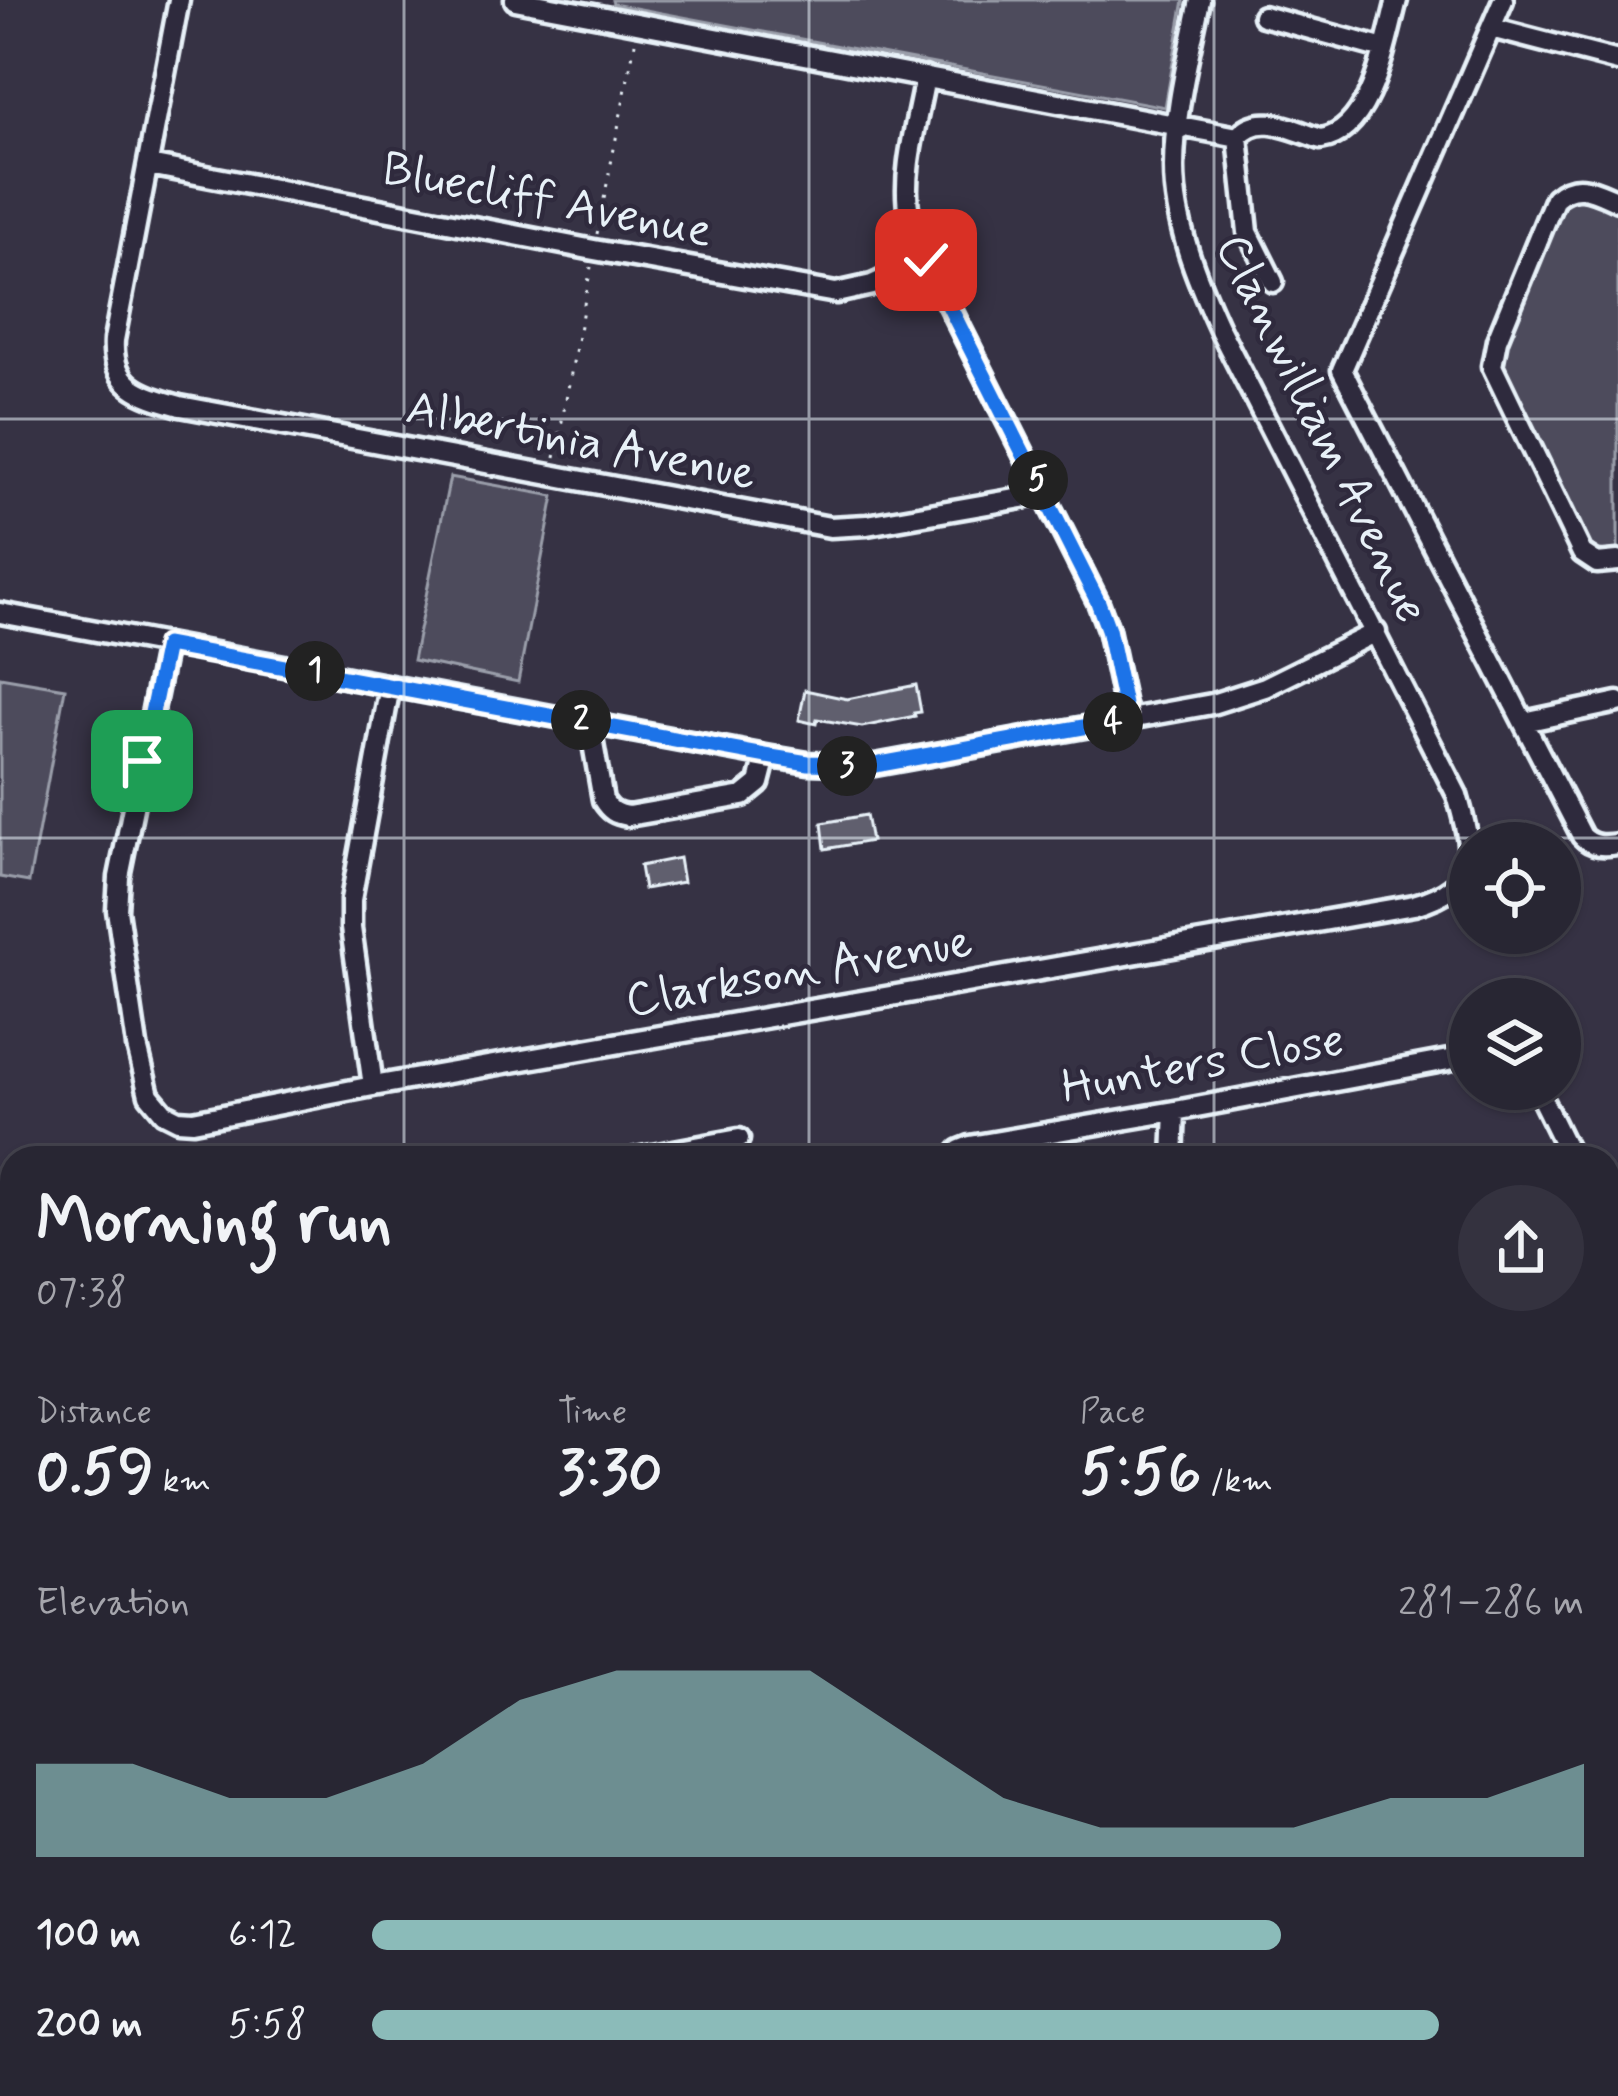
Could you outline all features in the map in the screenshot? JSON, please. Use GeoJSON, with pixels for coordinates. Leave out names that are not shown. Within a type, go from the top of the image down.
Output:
{"type":"FeatureCollection","features":[{"type":"Feature","properties":{"kind":"street"},"geometry":{"type":"LineString","coordinates":[[149,165],[179,0]]}},
{"type":"Feature","properties":{"kind":"street"},"geometry":{"type":"LineString","coordinates":[[515,0],[580,6],[1238,137]]}},
{"type":"Feature","properties":{"kind":"street","name":"Clanwilliam Avenue"},"geometry":{"type":"LineString","coordinates":[[1199,0],[1176,126],[1174,173],[1181,221],[1199,285],[1457,794],[1463,822]]}},
{"type":"Feature","properties":{"kind":"street"},"geometry":{"type":"LineString","coordinates":[[1274,282],[1248,232],[1238,137],[1245,128],[1262,123],[1321,139],[1337,135],[1365,101],[1397,0]]}},
{"type":"Feature","properties":{"kind":"street"},"geometry":{"type":"LineString","coordinates":[[1503,0],[1342,370],[1582,836],[1588,843],[1618,844]]}},
{"type":"Feature","properties":{"kind":"street"},"geometry":{"type":"LineString","coordinates":[[1263,16],[1384,49]]}},
{"type":"Feature","properties":{"kind":"street"},"geometry":{"type":"LineString","coordinates":[[1491,28],[1618,61]]}},
{"type":"Feature","properties":{"kind":"street"},"geometry":{"type":"LineString","coordinates":[[925,77],[907,184],[908,211],[926,260],[1103,616],[1127,719]]}},
{"type":"Feature","properties":{"kind":"street","name":"Bluecliff Avenue"},"geometry":{"type":"LineString","coordinates":[[149,165],[836,293],[872,286],[926,260]]}},
{"type":"Feature","properties":{"kind":"street","name":"Albertinia Avenue"},"geometry":{"type":"LineString","coordinates":[[149,165],[114,340],[117,368],[130,387],[147,396],[180,406],[830,527],[867,525],[1045,494]]}},
{"type":"Feature","properties":{"kind":"street"},"geometry":{"type":"LineString","coordinates":[[1618,201],[1587,187],[1562,191],[1555,198],[1497,340],[1492,366],[1582,553],[1597,562],[1618,561]]}},
{"type":"Feature","properties":{"kind":"street"},"geometry":{"type":"LineString","coordinates":[[0,613],[825,765],[875,765],[1212,704],[1265,687],[1376,632]]}},
{"type":"Feature","properties":{"kind":"street","name":"Clarkson Avenue"},"geometry":{"type":"LineString","coordinates":[[166,645],[119,877],[117,910],[149,1095],[164,1113],[178,1120],[1414,905],[1449,892]]}},
{"type":"Feature","properties":{"kind":"street"},"geometry":{"type":"LineString","coordinates":[[373,1086],[350,900],[390,686]]}},
{"type":"Feature","properties":{"kind":"street"},"geometry":{"type":"LineString","coordinates":[[1524,722],[1618,702]]}},
{"type":"Feature","properties":{"kind":"street"},"geometry":{"type":"LineString","coordinates":[[590,722],[603,800],[610,811],[628,816],[743,796],[759,783],[766,756]]}},
{"type":"Feature","properties":{"kind":"street","name":"Hunters Close"},"geometry":{"type":"LineString","coordinates":[[970,1146],[1449,1060]]}},
{"type":"Feature","properties":{"kind":"street"},"geometry":{"type":"LineString","coordinates":[[1547,1110],[1565,1146]]}},
{"type":"Feature","properties":{"kind":"street"},"geometry":{"type":"LineString","coordinates":[[1174,1146],[1175,1111]]}},
{"type":"Feature","properties":{"kind":"street"},"geometry":{"type":"LineString","coordinates":[[701,1146],[739,1139]]}},
{"type":"Feature","properties":{"kind":"shaded area"},"geometry":{"type":"Polygon","coordinates":[[[612,0],[1184,0],[1165,107],[613,4],[612,0]]]}},
{"type":"Feature","properties":{"kind":"shaded area"},"geometry":{"type":"Polygon","coordinates":[[[1586,195],[1618,210],[1618,550],[1613,551],[1588,542],[1506,381],[1503,365],[1507,337],[1567,201],[1586,195]]]}},
{"type":"Feature","properties":{"kind":"shaded area"},"geometry":{"type":"Polygon","coordinates":[[[450,477],[554,496],[518,682],[413,660],[450,477]]]}},
{"type":"Feature","properties":{"kind":"shaded area"},"geometry":{"type":"Polygon","coordinates":[[[0,677],[65,688],[29,882],[0,877],[0,677]]]}},
{"type":"Feature","properties":{"kind":"building"},"geometry":{"type":"Polygon","coordinates":[[[916,685],[921,712],[915,716],[862,727],[799,720],[805,690],[847,699],[916,685]]]}},
{"type":"Feature","properties":{"kind":"building"},"geometry":{"type":"Polygon","coordinates":[[[866,815],[871,841],[825,849],[822,823],[866,815]]]}},
{"type":"Feature","properties":{"kind":"building"},"geometry":{"type":"Polygon","coordinates":[[[679,858],[683,882],[644,889],[640,866],[679,858]]]}},
{"type":"Feature","properties":{"kind":"route"},"geometry":{"type":"LineString","coordinates":[[142,761],[166,645],[842,766],[910,760],[1127,719],[1098,602],[926,260]]}}]}
